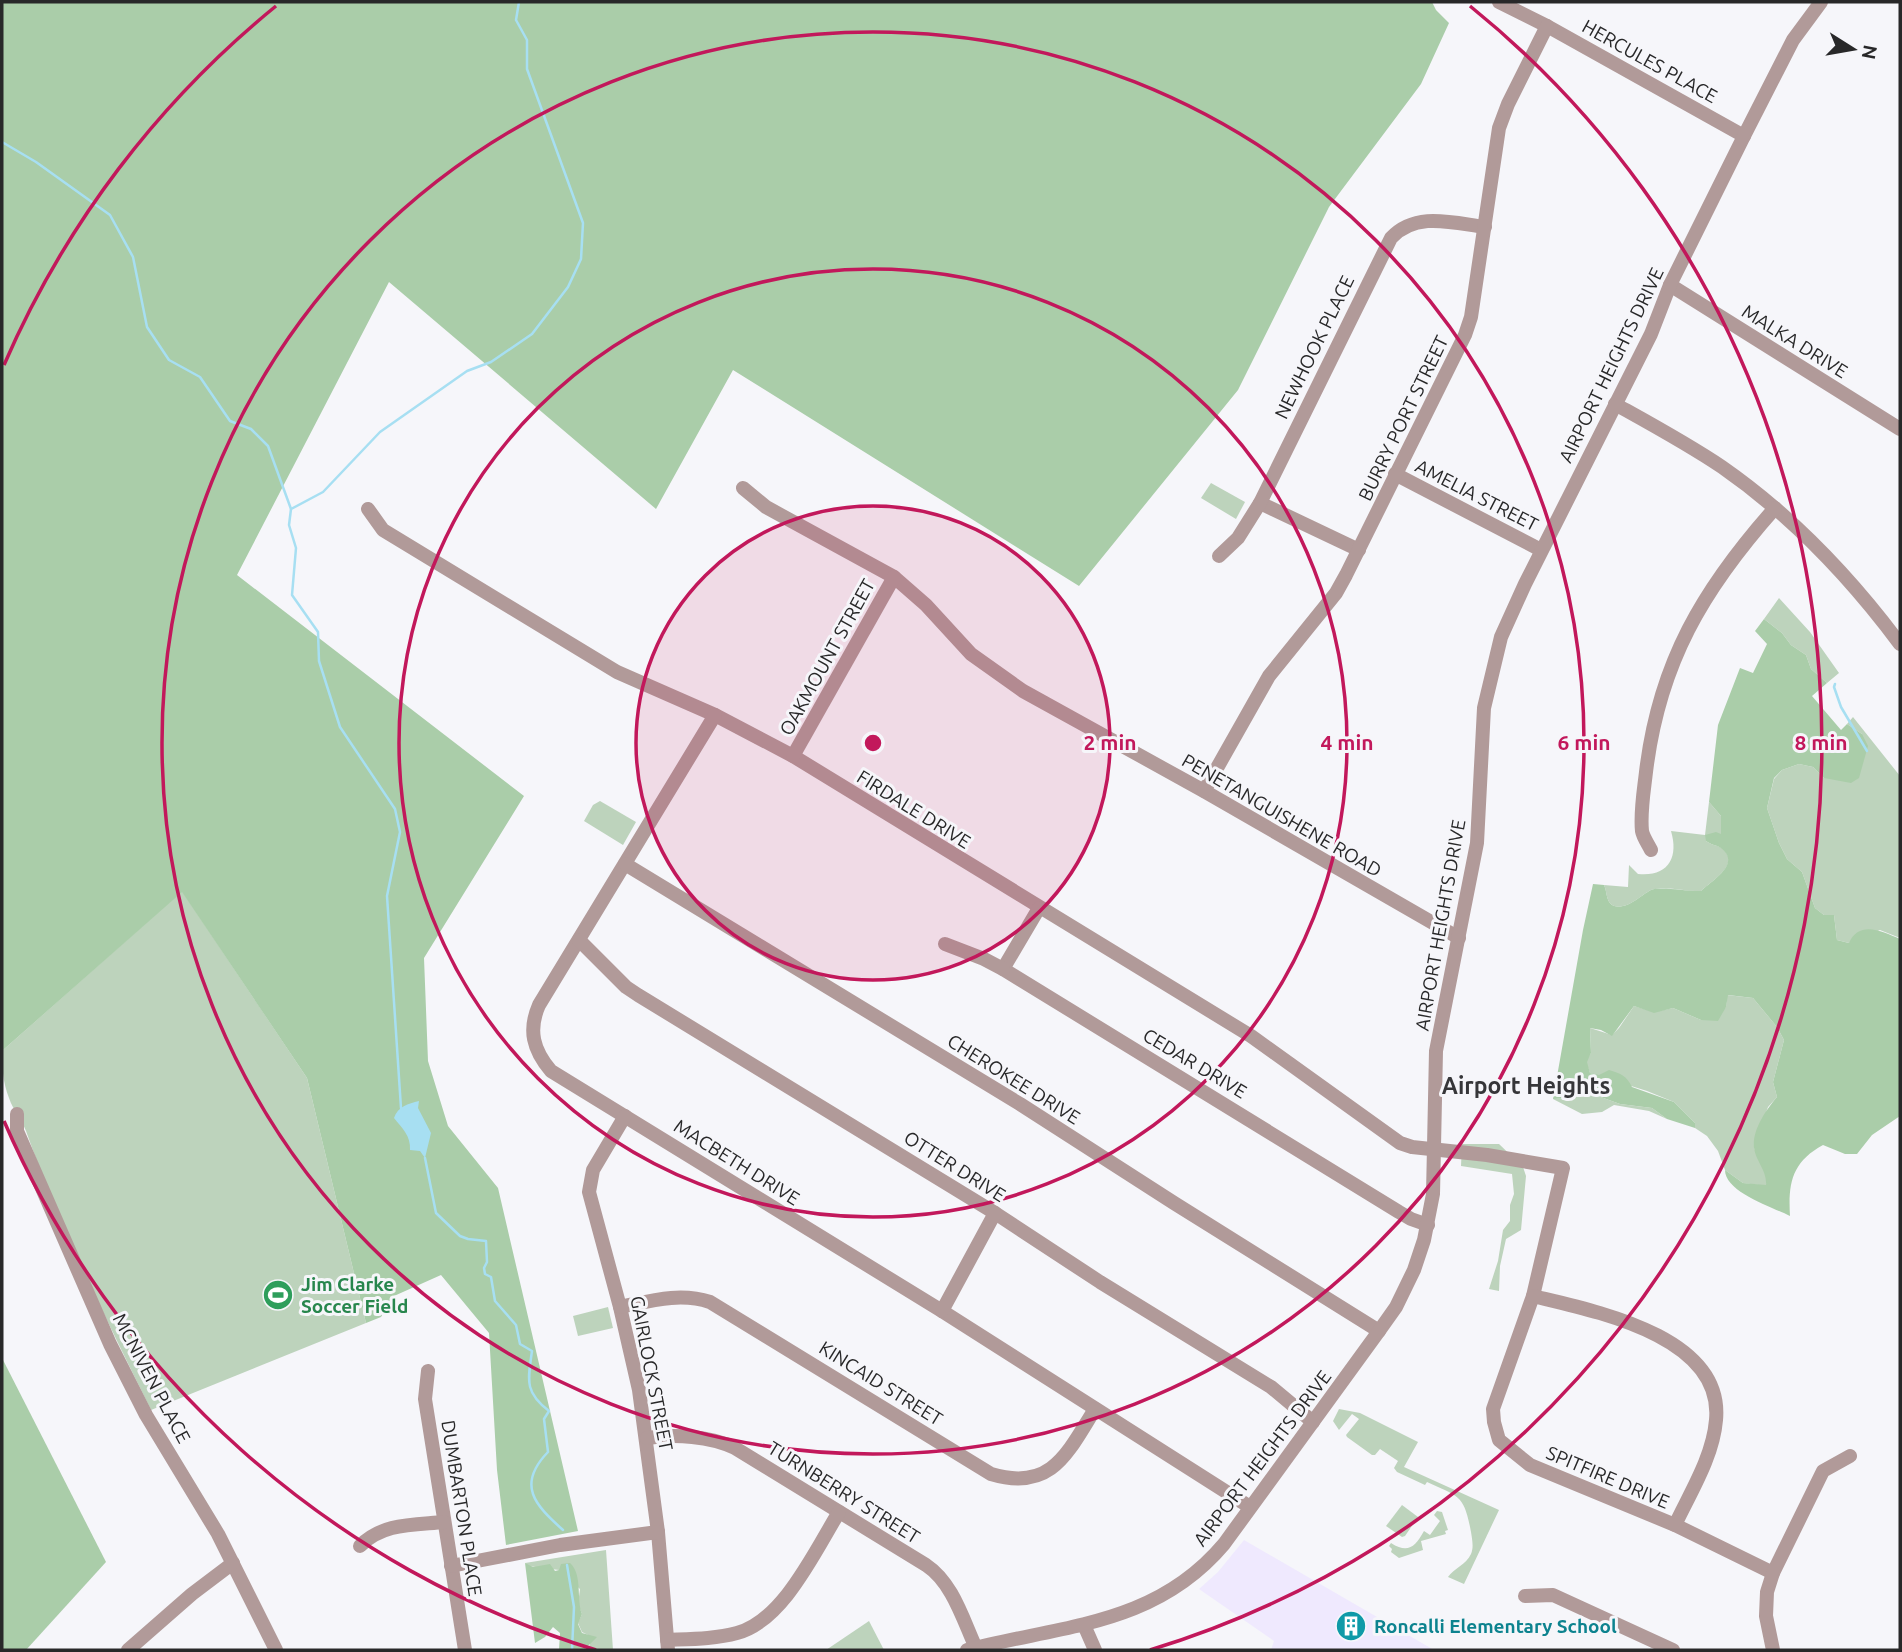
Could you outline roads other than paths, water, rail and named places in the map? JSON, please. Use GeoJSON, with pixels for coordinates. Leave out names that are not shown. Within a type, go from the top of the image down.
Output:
{"type":"FeatureCollection","features":[{"type":"Feature","properties":{"kind":"street","name":"HERCULES PLACE"},"geometry":{"type":"LineString","coordinates":[[1499,2],[1744,136]]}},
{"type":"Feature","properties":{"kind":"street","name":"AIRPORT HEIGHTS DRIVE"},"geometry":{"type":"LineString","coordinates":[[972,1649],[1108,1619],[1150,1603],[1188,1581],[1215,1555],[1379,1331],[1406,1289],[1428,1225],[1434,1184],[1435,1064],[1477,844],[1484,708],[1501,637],[1541,550],[1651,334],[1670,285],[1744,136],[1793,40],[1821,2]]}},
{"type":"Feature","properties":{"kind":"street","name":"BURRY PORT STREET"},"geometry":{"type":"LineString","coordinates":[[1204,791],[1269,676],[1336,593],[1470,323],[1501,120],[1547,26]]}},
{"type":"Feature","properties":{"kind":"street","name":"NEWHOOK PLACE"},"geometry":{"type":"LineString","coordinates":[[1219,556],[1238,538],[1260,503],[1391,238],[1405,226],[1422,221],[1485,227]]}},
{"type":"Feature","properties":{"kind":"street","name":"MALKA DRIVE"},"geometry":{"type":"LineString","coordinates":[[1670,285],[1900,429]]}},
{"type":"Feature","properties":{"kind":"street"},"geometry":{"type":"LineString","coordinates":[[1615,404],[1713,461],[1775,508],[1837,567],[1899,639]]}},
{"type":"Feature","properties":{"kind":"street","name":"AMELIA STREET"},"geometry":{"type":"LineString","coordinates":[[1395,474],[1541,550]]}},
{"type":"Feature","properties":{"kind":"street","name":"PENETANGUISHENE ROAD"},"geometry":{"type":"LineString","coordinates":[[743,488],[766,508],[894,577],[926,605],[971,654],[1006,680],[1459,938]]}},
{"type":"Feature","properties":{"kind":"street"},"geometry":{"type":"LineString","coordinates":[[1260,503],[1359,550]]}},
{"type":"Feature","properties":{"kind":"street"},"geometry":{"type":"LineString","coordinates":[[1651,850],[1642,833],[1644,788],[1652,734],[1665,686],[1684,639],[1708,593],[1722,571],[1775,508]]}},
{"type":"Feature","properties":{"kind":"street","name":"FIRDALE DRIVE"},"geometry":{"type":"LineString","coordinates":[[368,509],[383,530],[617,672],[715,715],[793,756],[1251,1036],[1390,1137],[1412,1147],[1487,1155],[1563,1168]]}},
{"type":"Feature","properties":{"kind":"street","name":"OAKMOUNT STREET"},"geometry":{"type":"LineString","coordinates":[[793,756],[894,577]]}},
{"type":"Feature","properties":{"kind":"street","name":"MACBETH DRIVE"},"geometry":{"type":"LineString","coordinates":[[715,715],[552,982],[533,1018],[532,1032],[541,1059],[551,1071],[942,1311],[1250,1507]]}},
{"type":"Feature","properties":{"kind":"street","name":"CHEROKEE DRIVE"},"geometry":{"type":"LineString","coordinates":[[625,864],[1020,1104],[1379,1331]]}},
{"type":"Feature","properties":{"kind":"street"},"geometry":{"type":"LineString","coordinates":[[1003,970],[1038,908]]}},
{"type":"Feature","properties":{"kind":"street","name":"OTTER DRIVE"},"geometry":{"type":"LineString","coordinates":[[579,940],[626,987],[638,995],[995,1213],[1100,1283],[1271,1387],[1313,1422]]}},
{"type":"Feature","properties":{"kind":"street","name":"CEDAR DRIVE"},"geometry":{"type":"LineString","coordinates":[[945,944],[984,959],[1003,970],[1411,1220],[1428,1225]]}},
{"type":"Feature","properties":{"kind":"street","name":"MCNIVEN PLACE"},"geometry":{"type":"LineString","coordinates":[[17,1114],[17,1132],[110,1344],[146,1415],[199,1501],[233,1563],[276,1650]]}},
{"type":"Feature","properties":{"kind":"street","name":"GAIRLOCK STREET"},"geometry":{"type":"LineString","coordinates":[[625,1116],[593,1170],[589,1192],[639,1390],[658,1532],[668,1645]]}},
{"type":"Feature","properties":{"kind":"street","name":"SPITFIRE DRIVE"},"geometry":{"type":"LineString","coordinates":[[1563,1168],[1533,1296],[1493,1409],[1499,1440],[1530,1465],[1675,1525],[1773,1573]]}},
{"type":"Feature","properties":{"kind":"street"},"geometry":{"type":"LineString","coordinates":[[942,1311],[995,1213]]}},
{"type":"Feature","properties":{"kind":"street","name":"KINCAID STREET"},"geometry":{"type":"LineString","coordinates":[[620,1307],[679,1296],[701,1298],[719,1306],[990,1474],[1006,1479],[1040,1476],[1051,1469],[1061,1460],[1095,1409]]}},
{"type":"Feature","properties":{"kind":"street"},"geometry":{"type":"LineString","coordinates":[[1533,1296],[1597,1311],[1675,1344],[1706,1372],[1716,1403],[1713,1434],[1709,1450],[1675,1525]]}},
{"type":"Feature","properties":{"kind":"street","name":"DUMBARTON PLACE"},"geometry":{"type":"LineString","coordinates":[[428,1371],[425,1399],[465,1650]]}},
{"type":"Feature","properties":{"kind":"street","name":"TURNBERRY STREET"},"geometry":{"type":"LineString","coordinates":[[647,1438],[671,1436],[728,1444],[938,1574],[949,1590],[972,1649]]}},
{"type":"Feature","properties":{"kind":"street"},"geometry":{"type":"LineString","coordinates":[[1773,1650],[1766,1616],[1767,1591],[1773,1573],[1822,1471],[1850,1456]]}},
{"type":"Feature","properties":{"kind":"street"},"geometry":{"type":"LineString","coordinates":[[668,1645],[736,1634],[753,1627],[784,1600],[839,1512]]}},
{"type":"Feature","properties":{"kind":"street"},"geometry":{"type":"LineString","coordinates":[[360,1546],[369,1537],[388,1528],[444,1522]]}},
{"type":"Feature","properties":{"kind":"street"},"geometry":{"type":"LineString","coordinates":[[451,1566],[560,1545],[658,1532]]}},
{"type":"Feature","properties":{"kind":"street"},"geometry":{"type":"LineString","coordinates":[[128,1650],[192,1594],[233,1563]]}},
{"type":"Feature","properties":{"kind":"street"},"geometry":{"type":"LineString","coordinates":[[1525,1596],[1553,1595],[1673,1650]]}},
{"type":"Feature","properties":{"kind":"street"},"geometry":{"type":"LineString","coordinates":[[1084,1625],[1095,1650]]}},
{"type":"Feature","properties":{"kind":"water"},"geometry":{"type":"Polygon","coordinates":[[[419,1101],[418,1108],[431,1133],[425,1158],[420,1151],[410,1150],[407,1136],[394,1118],[401,1108],[419,1101]]]}},
{"type":"Feature","properties":{"kind":"waterway"},"geometry":{"type":"LineString","coordinates":[[291,509],[323,492],[380,432],[467,371],[491,362],[532,334],[568,287],[581,259],[583,223],[527,69],[527,40],[516,20],[519,2]]}},
{"type":"Feature","properties":{"kind":"waterway"},"geometry":{"type":"LineString","coordinates":[[2,142],[36,162],[110,215],[133,257],[147,327],[169,360],[200,377],[230,421],[251,429],[268,446],[291,509],[289,525],[296,548],[292,595],[318,632],[319,661],[340,727],[395,809],[400,832],[387,896],[401,1108]]}},
{"type":"Feature","properties":{"kind":"waterway"},"geometry":{"type":"LineString","coordinates":[[1835,684],[1841,707],[1867,751]]}},
{"type":"Feature","properties":{"kind":"waterway"},"geometry":{"type":"LineString","coordinates":[[425,1158],[436,1213],[460,1236],[486,1241],[487,1262],[484,1268],[485,1274],[491,1277],[495,1301],[516,1325],[520,1344],[532,1351],[530,1385],[535,1398],[549,1411],[544,1419],[548,1452],[538,1464],[531,1485],[533,1494],[544,1512],[563,1530]]}},
{"type":"Feature","properties":{"kind":"waterway"},"geometry":{"type":"LineString","coordinates":[[567,1565],[574,1607],[572,1650]]}},
{"type":"Feature","properties":{"kind":"place","name":"Jim Clarke Soccer Field"},"geometry":{"type":"Point","coordinates":[278,1295]}},
{"type":"Feature","properties":{"kind":"place","name":"Roncalli Elementary School"},"geometry":{"type":"Point","coordinates":[1351,1626]}},
{"type":"Feature","properties":{"kind":"district","name":"Airport Heights"},"geometry":{"type":"Point","coordinates":[1526,1086]}}]}
